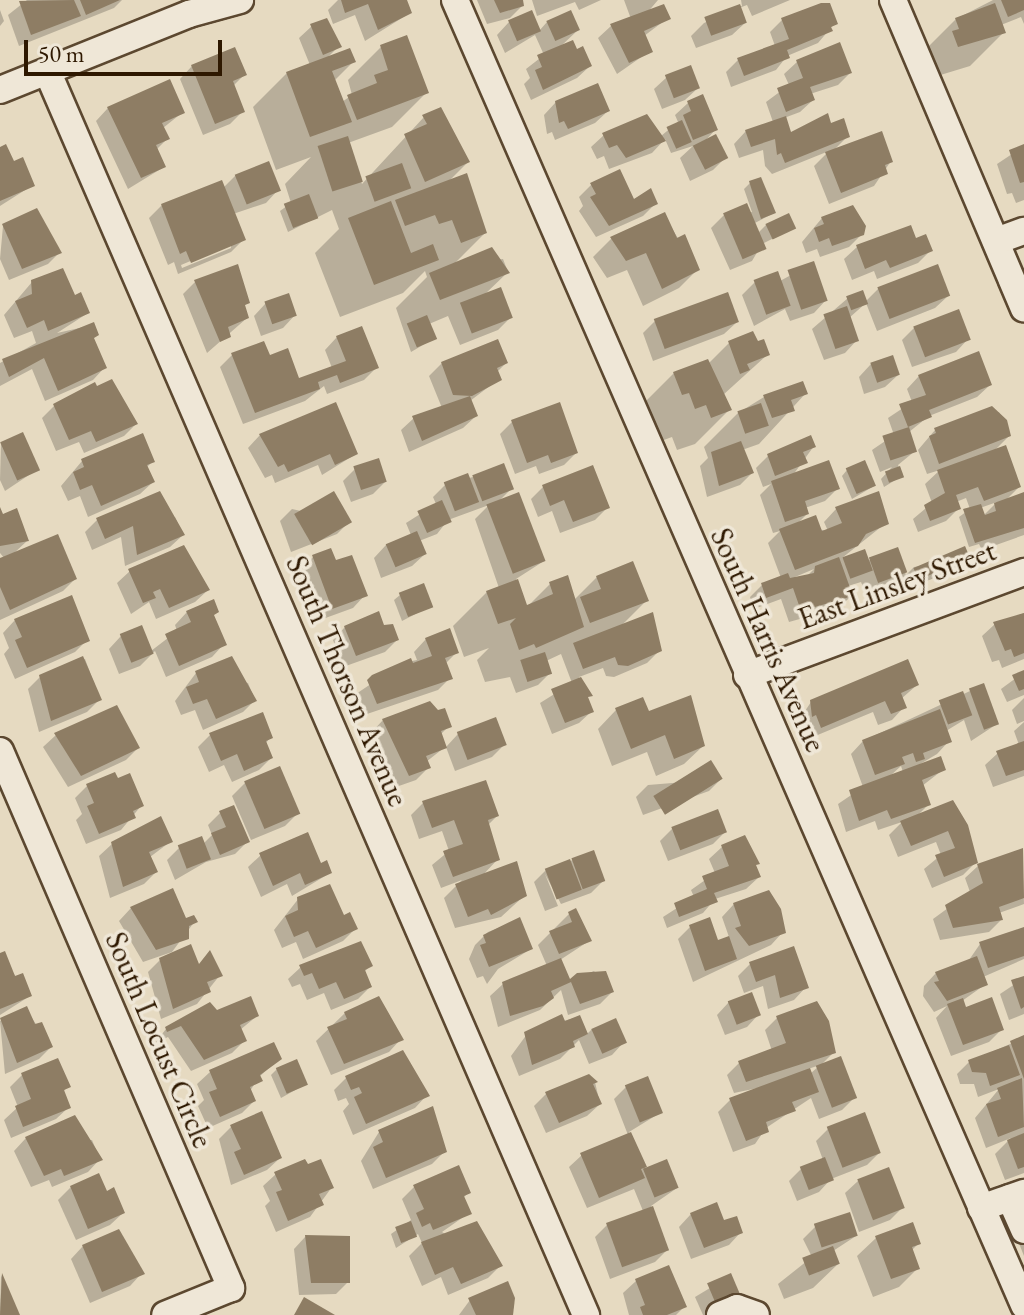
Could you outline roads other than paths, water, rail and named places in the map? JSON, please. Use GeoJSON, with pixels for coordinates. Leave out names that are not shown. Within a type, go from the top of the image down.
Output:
{"type":"FeatureCollection","features":[{"type":"Feature","properties":{"kind":"street"},"geometry":{"type":"LineString","coordinates":[[0,90],[48,73],[186,7],[240,0]]}},
{"type":"Feature","properties":{"kind":"street","name":"South Harris Avenue"},"geometry":{"type":"LineString","coordinates":[[455,0],[981,1208],[1017,1272],[1024,1305]]}},
{"type":"Feature","properties":{"kind":"street"},"geometry":{"type":"LineString","coordinates":[[893,0],[1024,308]]}},
{"type":"Feature","properties":{"kind":"street","name":"South Thorson Avenue"},"geometry":{"type":"LineString","coordinates":[[48,73],[586,1315]]}},
{"type":"Feature","properties":{"kind":"street"},"geometry":{"type":"LineString","coordinates":[[996,241],[1024,231]]}},
{"type":"Feature","properties":{"kind":"street","name":"East Linsley Street"},"geometry":{"type":"LineString","coordinates":[[747,675],[1024,572]]}},
{"type":"Feature","properties":{"kind":"street","name":"South Locust Circle"},"geometry":{"type":"LineString","coordinates":[[0,751],[231,1288],[165,1315]]}},
{"type":"Feature","properties":{"kind":"street"},"geometry":{"type":"LineString","coordinates":[[981,1208],[1017,1196],[1024,1230]]}},
{"type":"Feature","properties":{"kind":"street"},"geometry":{"type":"LineString","coordinates":[[720,1315],[737,1308],[756,1315]]}}]}
